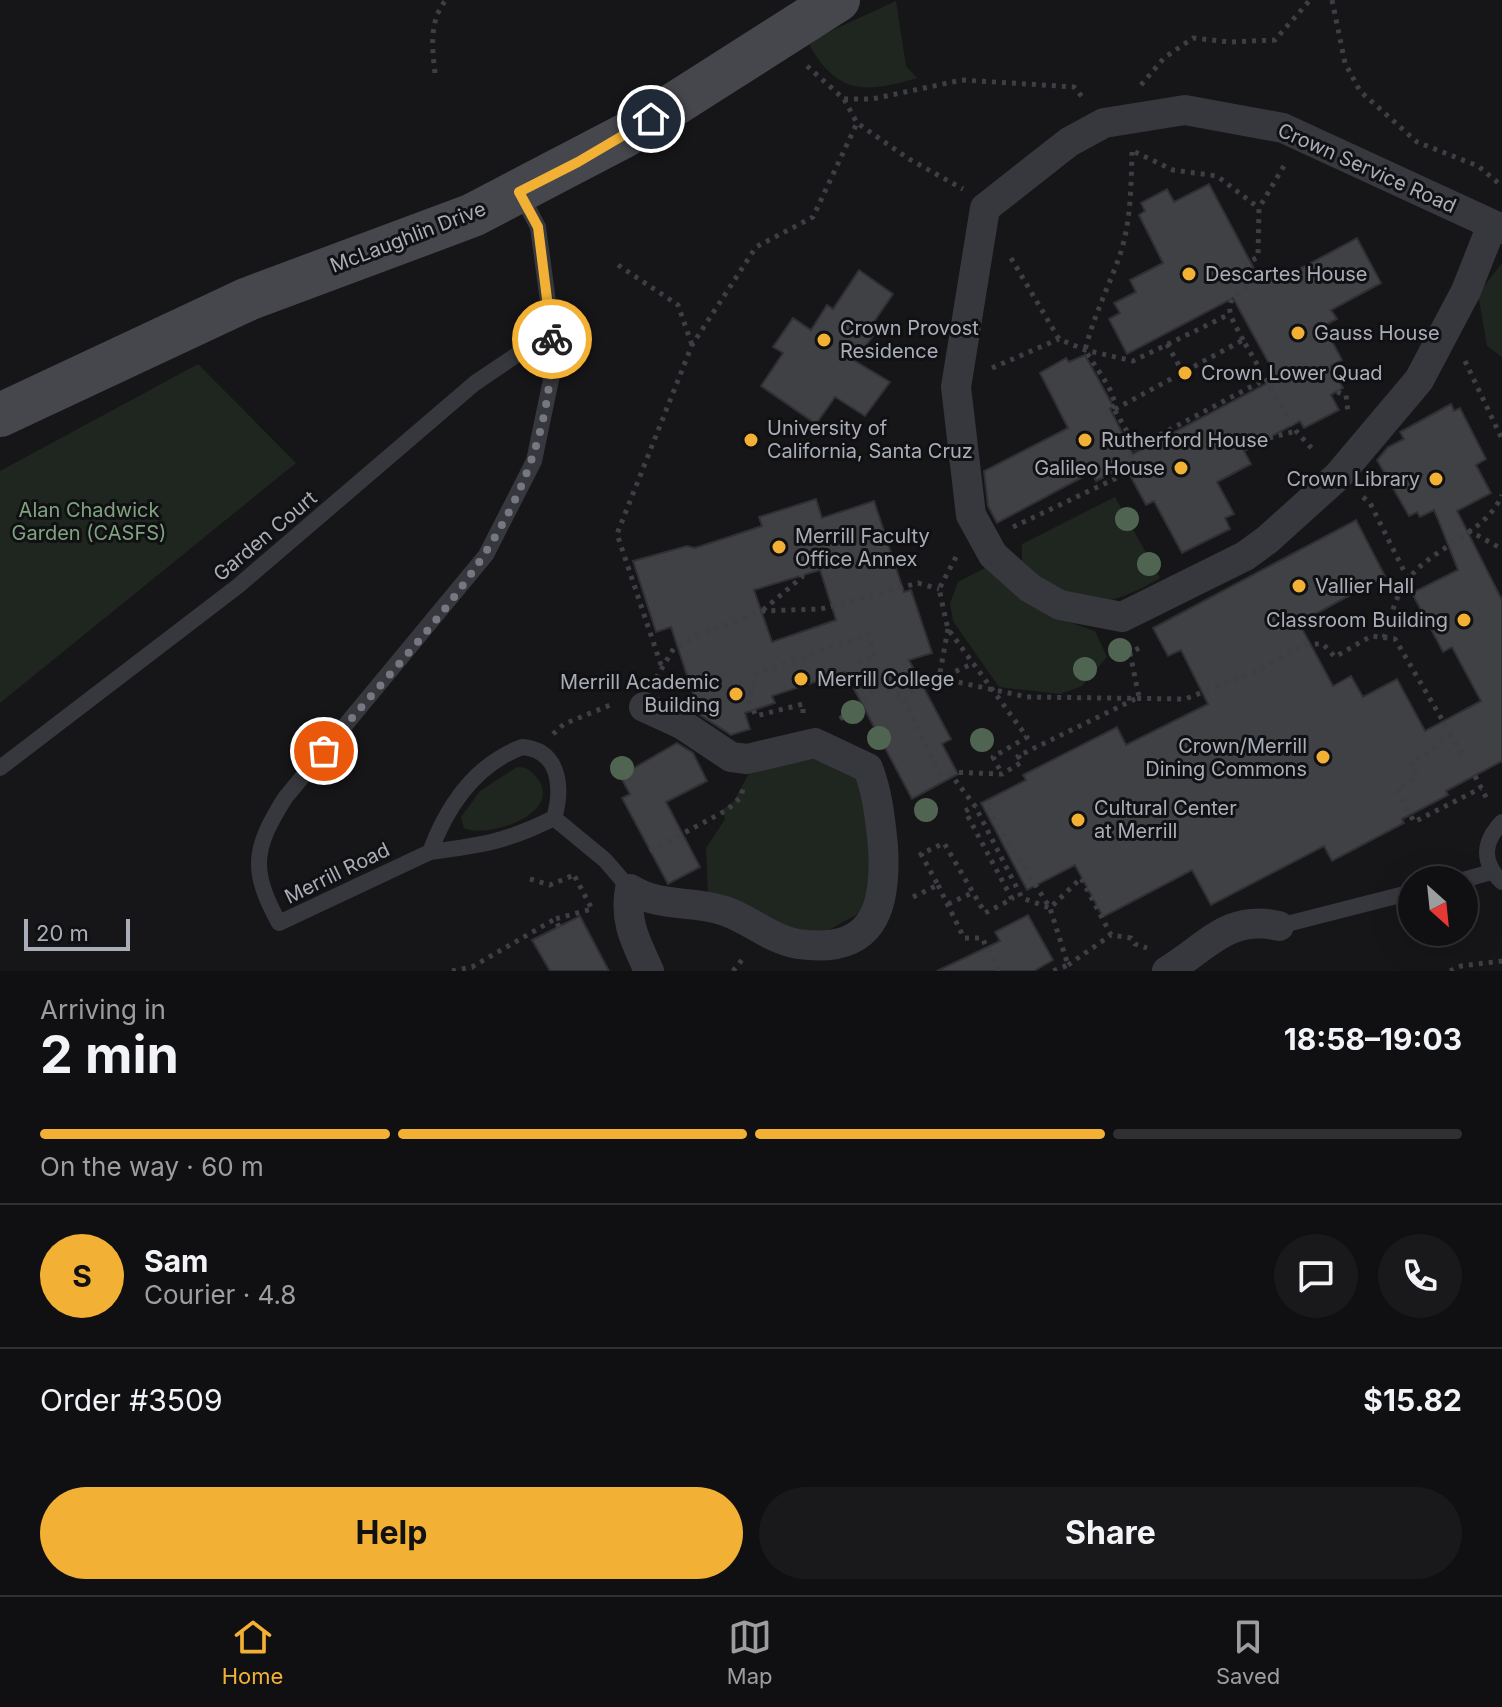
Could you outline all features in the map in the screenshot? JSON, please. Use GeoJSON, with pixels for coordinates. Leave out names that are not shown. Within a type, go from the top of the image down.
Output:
{"type":"FeatureCollection","features":[{"type":"Feature","properties":{"kind":"street","name":"McLaughlin Drive"},"geometry":{"type":"LineString","coordinates":[[0,415],[248,299],[473,215],[626,135],[838,0]]}},
{"type":"Feature","properties":{"kind":"street","name":"Crown Service Road"},"geometry":{"type":"LineString","coordinates":[[1185,110],[1283,128],[1497,227],[1419,380],[1338,476],[1245,556],[1122,617],[1060,605],[1030,588],[993,555],[978,528],[956,387],[985,208],[1069,142],[1104,123],[1185,110]]}},
{"type":"Feature","properties":{"kind":"street"},"geometry":{"type":"LineString","coordinates":[[644,707],[683,725],[731,757],[747,759],[815,743],[868,768],[881,813],[886,886],[878,915],[849,939],[822,946],[794,943],[729,912],[706,905],[645,899],[630,889],[626,912],[629,928],[649,971]]}},
{"type":"Feature","properties":{"kind":"street"},"geometry":{"type":"LineString","coordinates":[[1167,971],[1221,931],[1257,921],[1279,926]]}},
{"type":"Feature","properties":{"kind":"lane","name":"Merrill Road"},"geometry":{"type":"LineString","coordinates":[[430,852],[279,923],[262,893],[260,847],[267,826],[285,798],[486,555],[510,514],[534,461],[552,375],[552,331],[538,227],[519,192]]}},
{"type":"Feature","properties":{"kind":"lane","name":"Garden Court"},"geometry":{"type":"LineString","coordinates":[[0,768],[238,586],[475,383],[552,331]]}},
{"type":"Feature","properties":{"kind":"lane"},"geometry":{"type":"LineString","coordinates":[[522,747],[537,748],[547,755],[558,776],[559,799],[554,818],[514,838],[488,845],[430,852],[443,818],[462,791],[507,753],[522,747]]}},
{"type":"Feature","properties":{"kind":"lane"},"geometry":{"type":"LineString","coordinates":[[554,818],[605,860],[630,889]]}},
{"type":"Feature","properties":{"kind":"lane"},"geometry":{"type":"LineString","coordinates":[[1497,877],[1485,857],[1489,838],[1502,822]]}},
{"type":"Feature","properties":{"kind":"lane"},"geometry":{"type":"LineString","coordinates":[[1279,926],[1398,896]]}},
{"type":"Feature","properties":{"kind":"path"},"geometry":{"type":"LineString","coordinates":[[435,73],[432,48],[436,11],[446,0]]}},
{"type":"Feature","properties":{"kind":"path"},"geometry":{"type":"LineString","coordinates":[[1104,123],[1164,58],[1193,38],[1230,42],[1275,40],[1310,0]]}},
{"type":"Feature","properties":{"kind":"path"},"geometry":{"type":"LineString","coordinates":[[1332,0],[1345,63],[1360,91],[1417,142],[1478,166],[1502,186]]}},
{"type":"Feature","properties":{"kind":"path"},"geometry":{"type":"LineString","coordinates":[[797,57],[844,99],[857,123],[909,159],[953,181]]}},
{"type":"Feature","properties":{"kind":"path"},"geometry":{"type":"LineString","coordinates":[[844,99],[872,99],[962,80],[1074,87],[1132,151],[1173,170],[1217,176],[1259,208]]}},
{"type":"Feature","properties":{"kind":"path"},"geometry":{"type":"LineString","coordinates":[[661,665],[617,534],[692,345],[756,247],[813,217],[857,123]]}},
{"type":"Feature","properties":{"kind":"path"},"geometry":{"type":"LineString","coordinates":[[1302,136],[1259,208],[1258,257],[1242,266],[1250,285],[1233,294],[1230,314],[1296,431],[1338,476]]}},
{"type":"Feature","properties":{"kind":"path"},"geometry":{"type":"LineString","coordinates":[[1085,350],[1095,314],[1118,261],[1130,211],[1132,151]]}},
{"type":"Feature","properties":{"kind":"path"},"geometry":{"type":"LineString","coordinates":[[1011,258],[1059,339],[1085,350],[1133,361],[1230,314]]}},
{"type":"Feature","properties":{"kind":"path"},"geometry":{"type":"LineString","coordinates":[[618,265],[678,305],[692,345]]}},
{"type":"Feature","properties":{"kind":"path"},"geometry":{"type":"LineString","coordinates":[[1448,324],[1502,439]]}},
{"type":"Feature","properties":{"kind":"path"},"geometry":{"type":"LineString","coordinates":[[956,387],[1059,339]]}},
{"type":"Feature","properties":{"kind":"path"},"geometry":{"type":"LineString","coordinates":[[1085,350],[1103,376],[1116,405],[1106,414],[1243,340]]}},
{"type":"Feature","properties":{"kind":"path"},"geometry":{"type":"LineString","coordinates":[[1166,343],[1182,371]]}},
{"type":"Feature","properties":{"kind":"path"},"geometry":{"type":"LineString","coordinates":[[1133,449],[1258,383],[1271,383]]}},
{"type":"Feature","properties":{"kind":"path"},"geometry":{"type":"LineString","coordinates":[[939,678],[948,629],[939,589],[961,549],[978,528],[1123,475],[1135,445],[1114,409]]}},
{"type":"Feature","properties":{"kind":"path"},"geometry":{"type":"LineString","coordinates":[[1269,438],[1296,431]]}},
{"type":"Feature","properties":{"kind":"path"},"geometry":{"type":"LineString","coordinates":[[1384,638],[1408,579],[1445,545],[1491,516],[1502,495]]}},
{"type":"Feature","properties":{"kind":"path"},"geometry":{"type":"LineString","coordinates":[[1370,503],[1408,579]]}},
{"type":"Feature","properties":{"kind":"path"},"geometry":{"type":"LineString","coordinates":[[762,611],[802,577],[792,538],[826,527],[834,550],[842,550]]}},
{"type":"Feature","properties":{"kind":"path"},"geometry":{"type":"LineString","coordinates":[[1468,530],[1502,549]]}},
{"type":"Feature","properties":{"kind":"path"},"geometry":{"type":"LineString","coordinates":[[537,748],[564,724],[612,704],[625,701],[644,707],[661,665],[674,648],[696,636],[762,611],[821,609],[918,583],[939,589]]}},
{"type":"Feature","properties":{"kind":"path"},"geometry":{"type":"LineString","coordinates":[[948,629],[1027,737],[993,757],[1002,774]]}},
{"type":"Feature","properties":{"kind":"path"},"geometry":{"type":"LineString","coordinates":[[750,703],[755,674],[869,634],[875,657],[850,664]]}},
{"type":"Feature","properties":{"kind":"path"},"geometry":{"type":"LineString","coordinates":[[939,678],[992,692],[1027,697],[1185,699],[1259,670],[1305,644],[1323,644],[1335,657],[1371,636],[1395,639],[1465,760]]}},
{"type":"Feature","properties":{"kind":"path"},"geometry":{"type":"LineString","coordinates":[[1139,697],[1130,653],[1143,645]]}},
{"type":"Feature","properties":{"kind":"path"},"geometry":{"type":"LineString","coordinates":[[910,692],[974,663]]}},
{"type":"Feature","properties":{"kind":"path"},"geometry":{"type":"LineString","coordinates":[[820,745],[830,727],[880,686],[902,696],[942,778]]}},
{"type":"Feature","properties":{"kind":"path"},"geometry":{"type":"LineString","coordinates":[[1050,908],[1022,898],[975,806],[949,772],[1002,774],[1022,762],[1018,756],[1139,697]]}},
{"type":"Feature","properties":{"kind":"path"},"geometry":{"type":"LineString","coordinates":[[1450,733],[1428,753],[1411,761],[1417,776],[1397,789],[1414,822],[1481,788]]}},
{"type":"Feature","properties":{"kind":"path"},"geometry":{"type":"LineString","coordinates":[[650,851],[727,810],[741,797],[747,759]]}},
{"type":"Feature","properties":{"kind":"path"},"geometry":{"type":"LineString","coordinates":[[991,802],[985,805],[1050,908],[1068,965]]}},
{"type":"Feature","properties":{"kind":"path"},"geometry":{"type":"LineString","coordinates":[[975,806],[965,811],[1012,899],[985,913],[944,843],[921,854],[964,938],[982,938],[999,971]]}},
{"type":"Feature","properties":{"kind":"path"},"geometry":{"type":"LineString","coordinates":[[530,879],[550,885],[605,860]]}},
{"type":"Feature","properties":{"kind":"path"},"geometry":{"type":"LineString","coordinates":[[452,971],[472,967],[555,919],[592,909],[574,875]]}},
{"type":"Feature","properties":{"kind":"path"},"geometry":{"type":"LineString","coordinates":[[1050,908],[1081,878],[1111,935]]}},
{"type":"Feature","properties":{"kind":"path"},"geometry":{"type":"LineString","coordinates":[[878,915],[938,885]]}},
{"type":"Feature","properties":{"kind":"path"},"geometry":{"type":"LineString","coordinates":[[948,904],[974,892]]}},
{"type":"Feature","properties":{"kind":"path"},"geometry":{"type":"LineString","coordinates":[[555,919],[559,927]]}},
{"type":"Feature","properties":{"kind":"path"},"geometry":{"type":"LineString","coordinates":[[1053,971],[1068,965],[1111,935],[1131,938],[1135,944]]}},
{"type":"Feature","properties":{"kind":"path"},"geometry":{"type":"LineString","coordinates":[[1450,971],[1461,966],[1502,961]]}},
{"type":"Feature","properties":{"kind":"green space"},"geometry":{"type":"Polygon","coordinates":[[[896,1],[906,66],[917,78],[868,87],[843,82],[831,74],[810,46],[811,40],[896,1]]]}},
{"type":"Feature","properties":{"kind":"green space"},"geometry":{"type":"Polygon","coordinates":[[[1502,263],[1502,357],[1487,346],[1478,294],[1502,263]]]}},
{"type":"Feature","properties":{"kind":"green space","name":"Alan Chadwick Garden (CASFS)"},"geometry":{"type":"Polygon","coordinates":[[[198,364],[296,463],[0,703],[0,471],[198,364]]]}},
{"type":"Feature","properties":{"kind":"green space"},"geometry":{"type":"Polygon","coordinates":[[[1115,497],[1160,578],[1119,598],[1089,600],[1060,589],[1022,567],[1022,544],[1115,497]]]}},
{"type":"Feature","properties":{"kind":"green space"},"geometry":{"type":"Polygon","coordinates":[[[989,566],[1037,606],[1095,631],[1107,657],[1082,686],[1060,694],[999,687],[953,621],[950,603],[958,582],[989,566]]]}},
{"type":"Feature","properties":{"kind":"green space"},"geometry":{"type":"Polygon","coordinates":[[[818,754],[846,767],[862,784],[876,884],[869,908],[812,939],[708,894],[706,848],[725,819],[722,810],[733,802],[751,770],[818,754]]]}},
{"type":"Feature","properties":{"kind":"green space"},"geometry":{"type":"Polygon","coordinates":[[[517,767],[529,770],[538,779],[543,792],[540,803],[531,813],[503,827],[474,831],[464,828],[461,817],[480,791],[517,767]]]}},
{"type":"Feature","properties":{"kind":"building"},"geometry":{"type":"Polygon","coordinates":[[[1209,184],[1260,280],[1279,270],[1283,278],[1357,238],[1381,283],[1331,310],[1337,319],[1324,326],[1342,360],[1331,366],[1343,388],[1331,395],[1339,410],[1304,428],[1300,421],[1244,451],[1251,464],[1217,482],[1234,514],[1225,518],[1230,529],[1182,553],[1154,501],[1146,505],[1125,466],[1096,481],[1092,472],[997,523],[988,506],[984,471],[1068,428],[1040,373],[1066,358],[1069,362],[1085,355],[1113,406],[1110,409],[1133,454],[1277,378],[1233,298],[1127,354],[1109,319],[1120,313],[1114,303],[1136,292],[1130,280],[1163,263],[1139,215],[1145,211],[1141,203],[1167,189],[1174,202],[1209,184]]]}},
{"type":"Feature","properties":{"kind":"building","name":"Crown Provost Residence"},"geometry":{"type":"Polygon","coordinates":[[[859,270],[893,294],[869,329],[875,333],[855,361],[890,382],[865,416],[835,397],[816,424],[761,386],[783,353],[773,347],[793,318],[811,330],[827,305],[833,309],[859,270]]]}},
{"type":"Feature","properties":{"kind":"building"},"geometry":{"type":"Polygon","coordinates":[[[1451,404],[1454,411],[1460,408],[1486,459],[1476,465],[1491,493],[1457,511],[1502,600],[1502,761],[1446,791],[1448,795],[1402,819],[1404,823],[1332,861],[1324,846],[1211,905],[1192,870],[1103,917],[1075,865],[1027,890],[981,803],[1026,780],[1023,775],[1117,727],[1126,745],[1208,704],[1181,650],[1168,656],[1153,628],[1356,520],[1385,576],[1299,623],[1333,686],[1351,676],[1363,697],[1397,679],[1425,731],[1481,701],[1452,647],[1443,652],[1412,593],[1458,570],[1434,510],[1420,517],[1417,512],[1409,516],[1377,460],[1388,447],[1404,439],[1400,432],[1451,404]]]}},
{"type":"Feature","properties":{"kind":"building"},"geometry":{"type":"Polygon","coordinates":[[[816,499],[822,518],[874,501],[904,592],[911,590],[932,653],[909,660],[951,739],[942,744],[958,774],[912,799],[845,672],[772,696],[775,703],[745,713],[750,729],[731,735],[700,715],[671,627],[656,632],[633,561],[687,546],[695,548],[762,526],[759,517],[816,499]],[[820,570],[754,590],[772,642],[836,620],[820,570]]]}},
{"type":"Feature","properties":{"kind":"building"},"geometry":{"type":"Polygon","coordinates":[[[677,743],[693,753],[707,781],[666,802],[700,867],[668,884],[622,798],[630,794],[620,776],[677,743]]]}},
{"type":"Feature","properties":{"kind":"building"},"geometry":{"type":"Polygon","coordinates":[[[1028,915],[1053,960],[1034,971],[937,971],[1000,941],[995,932],[1028,915]]]}},
{"type":"Feature","properties":{"kind":"building"},"geometry":{"type":"Polygon","coordinates":[[[580,916],[609,971],[550,971],[532,940],[580,916]]]}},
{"type":"Feature","properties":{"kind":"way so far"},"geometry":{"type":"LineString","coordinates":[[324,751],[486,555],[510,514],[534,461],[545,419],[552,375],[552,339]]}},
{"type":"Feature","properties":{"kind":"place","name":"Descartes House"},"geometry":{"type":"Point","coordinates":[1189,274]}},
{"type":"Feature","properties":{"kind":"place","name":"Gauss House"},"geometry":{"type":"Point","coordinates":[1298,333]}},
{"type":"Feature","properties":{"kind":"place","name":"Crown Provost Residence"},"geometry":{"type":"Point","coordinates":[824,340]}},
{"type":"Feature","properties":{"kind":"place","name":"Crown Lower Quad"},"geometry":{"type":"Point","coordinates":[1185,373]}},
{"type":"Feature","properties":{"kind":"place","name":"University of California, Santa Cruz"},"geometry":{"type":"Point","coordinates":[751,440]}},
{"type":"Feature","properties":{"kind":"place","name":"Rutherford House"},"geometry":{"type":"Point","coordinates":[1085,440]}},
{"type":"Feature","properties":{"kind":"place","name":"Galileo House"},"geometry":{"type":"Point","coordinates":[1181,468]}},
{"type":"Feature","properties":{"kind":"place","name":"Crown Library"},"geometry":{"type":"Point","coordinates":[1436,479]}},
{"type":"Feature","properties":{"kind":"place","name":"Merrill Faculty Office Annex"},"geometry":{"type":"Point","coordinates":[779,547]}},
{"type":"Feature","properties":{"kind":"place","name":"Vallier Hall"},"geometry":{"type":"Point","coordinates":[1299,586]}},
{"type":"Feature","properties":{"kind":"place","name":"Classroom Building"},"geometry":{"type":"Point","coordinates":[1464,620]}},
{"type":"Feature","properties":{"kind":"place","name":"Merrill College"},"geometry":{"type":"Point","coordinates":[801,679]}},
{"type":"Feature","properties":{"kind":"place","name":"Merrill Academic Building"},"geometry":{"type":"Point","coordinates":[736,694]}},
{"type":"Feature","properties":{"kind":"place","name":"Crown/Merrill Dining Commons"},"geometry":{"type":"Point","coordinates":[1323,757]}},
{"type":"Feature","properties":{"kind":"place","name":"Cultural Center at Merrill"},"geometry":{"type":"Point","coordinates":[1078,820]}},
{"type":"Feature","properties":{"kind":"route"},"geometry":{"type":"LineString","coordinates":[[552,339],[538,227],[519,192],[651,119]]}}]}
